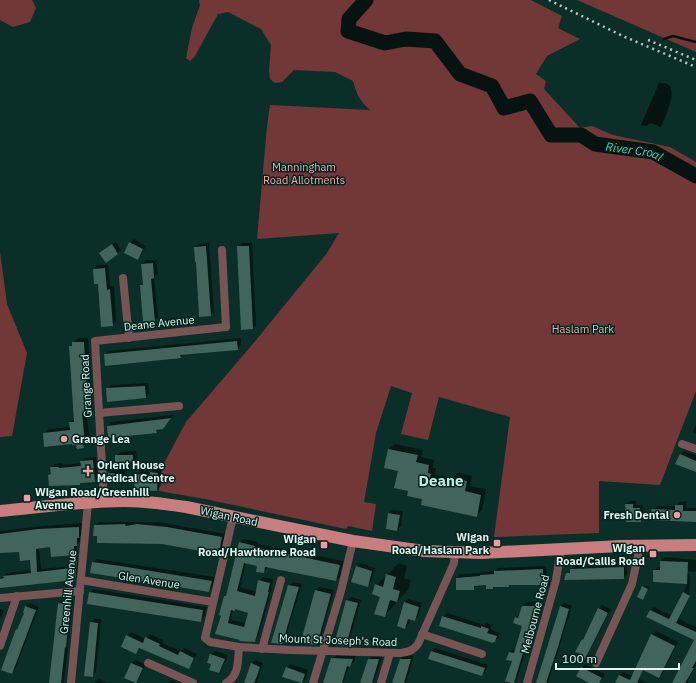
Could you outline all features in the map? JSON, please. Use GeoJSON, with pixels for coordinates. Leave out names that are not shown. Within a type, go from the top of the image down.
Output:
{"type":"FeatureCollection","features":[{"type":"Feature","properties":{"kind":"main road","name":"Wigan Road"},"geometry":{"type":"LineString","coordinates":[[0,511],[104,502],[126,501],[160,503],[354,541],[424,551],[455,553],[696,545]]}},
{"type":"Feature","properties":{"kind":"street","name":"Deane Avenue"},"geometry":{"type":"LineString","coordinates":[[95,341],[226,327],[222,250]]}},
{"type":"Feature","properties":{"kind":"street"},"geometry":{"type":"LineString","coordinates":[[123,278],[129,338]]}},
{"type":"Feature","properties":{"kind":"street","name":"Grange Road"},"geometry":{"type":"LineString","coordinates":[[95,341],[104,502]]}},
{"type":"Feature","properties":{"kind":"street"},"geometry":{"type":"LineString","coordinates":[[99,413],[179,406]]}},
{"type":"Feature","properties":{"kind":"street"},"geometry":{"type":"LineString","coordinates":[[682,444],[696,449]]}},
{"type":"Feature","properties":{"kind":"street","name":"Greenhill Avenue"},"geometry":{"type":"LineString","coordinates":[[71,683],[88,503]]}},
{"type":"Feature","properties":{"kind":"street"},"geometry":{"type":"LineString","coordinates":[[213,602],[233,517]]}},
{"type":"Feature","properties":{"kind":"street"},"geometry":{"type":"LineString","coordinates":[[313,683],[354,541]]}},
{"type":"Feature","properties":{"kind":"street"},"geometry":{"type":"LineString","coordinates":[[596,663],[597,650],[632,584],[640,546]]}},
{"type":"Feature","properties":{"kind":"street","name":"Melbourne Road"},"geometry":{"type":"LineString","coordinates":[[527,683],[556,580],[561,549]]}},
{"type":"Feature","properties":{"kind":"street","name":"Mount St Joseph's Road"},"geometry":{"type":"LineString","coordinates":[[213,602],[205,638],[214,643],[262,649],[323,652],[409,652],[414,649],[422,634],[454,563],[455,553]]}},
{"type":"Feature","properties":{"kind":"street","name":"Glen Avenue"},"geometry":{"type":"LineString","coordinates":[[80,580],[213,602]]}},
{"type":"Feature","properties":{"kind":"street"},"geometry":{"type":"LineString","coordinates":[[262,649],[281,580]]}},
{"type":"Feature","properties":{"kind":"street"},"geometry":{"type":"LineString","coordinates":[[0,598],[80,590]]}},
{"type":"Feature","properties":{"kind":"street"},"geometry":{"type":"LineString","coordinates":[[0,646],[17,596]]}},
{"type":"Feature","properties":{"kind":"street"},"geometry":{"type":"LineString","coordinates":[[422,634],[482,654]]}},
{"type":"Feature","properties":{"kind":"street"},"geometry":{"type":"LineString","coordinates":[[226,683],[233,678],[236,672],[239,647]]}},
{"type":"Feature","properties":{"kind":"street"},"geometry":{"type":"LineString","coordinates":[[381,683],[390,653]]}},
{"type":"Feature","properties":{"kind":"street"},"geometry":{"type":"LineString","coordinates":[[148,662],[156,671],[193,683]]}},
{"type":"Feature","properties":{"kind":"green space"},"geometry":{"type":"Polygon","coordinates":[[[0,0],[32,0],[36,8],[30,22],[13,27],[0,20],[0,0]]]}},
{"type":"Feature","properties":{"kind":"green space","name":"Haslam Park"},"geometry":{"type":"Polygon","coordinates":[[[199,0],[531,0],[562,16],[558,28],[580,39],[547,56],[536,74],[546,81],[544,89],[580,128],[592,126],[613,135],[670,147],[696,162],[696,391],[660,485],[599,481],[599,533],[494,537],[510,417],[439,397],[428,440],[401,434],[412,393],[391,386],[376,433],[364,502],[376,504],[372,531],[348,526],[346,529],[210,500],[159,491],[161,469],[186,422],[257,339],[327,253],[339,233],[257,239],[270,105],[370,110],[359,97],[353,81],[335,72],[294,70],[282,82],[275,83],[270,79],[269,71],[271,45],[261,29],[228,12],[218,14],[195,56],[190,61],[186,58],[192,28],[200,5],[199,0]]]}},
{"type":"Feature","properties":{"kind":"green space"},"geometry":{"type":"Polygon","coordinates":[[[577,0],[696,0],[696,52],[577,0]]]}},
{"type":"Feature","properties":{"kind":"green space"},"geometry":{"type":"Polygon","coordinates":[[[0,252],[7,304],[27,353],[12,436],[0,437],[0,252]]]}},
{"type":"Feature","properties":{"kind":"shaded area"},"geometry":{"type":"Polygon","coordinates":[[[659,83],[666,84],[670,87],[672,93],[669,108],[661,127],[651,123],[646,126],[641,125],[659,83]]]}},
{"type":"Feature","properties":{"kind":"building"},"geometry":{"type":"Polygon","coordinates":[[[129,242],[143,249],[138,260],[124,253],[129,242]]]}},
{"type":"Feature","properties":{"kind":"building"},"geometry":{"type":"Polygon","coordinates":[[[112,244],[118,254],[106,263],[99,253],[112,244]]]}},
{"type":"Feature","properties":{"kind":"building"},"geometry":{"type":"Polygon","coordinates":[[[206,246],[211,316],[199,317],[194,247],[206,246]]]}},
{"type":"Feature","properties":{"kind":"building"},"geometry":{"type":"Polygon","coordinates":[[[237,246],[249,246],[253,329],[241,330],[237,246]]]}},
{"type":"Feature","properties":{"kind":"building"},"geometry":{"type":"Polygon","coordinates":[[[153,263],[154,278],[151,279],[155,321],[143,322],[140,285],[143,285],[141,264],[153,263]]]}},
{"type":"Feature","properties":{"kind":"building"},"geometry":{"type":"Polygon","coordinates":[[[105,268],[107,290],[110,289],[113,326],[101,327],[98,284],[94,284],[93,269],[105,268]]]}},
{"type":"Feature","properties":{"kind":"building"},"geometry":{"type":"Polygon","coordinates":[[[237,341],[238,350],[180,355],[181,358],[105,366],[104,354],[237,341]]]}},
{"type":"Feature","properties":{"kind":"building"},"geometry":{"type":"Polygon","coordinates":[[[72,342],[84,342],[88,413],[82,413],[85,444],[83,444],[84,448],[77,449],[76,445],[72,444],[44,447],[43,433],[70,430],[69,422],[74,422],[69,346],[72,346],[72,342]]]}},
{"type":"Feature","properties":{"kind":"building"},"geometry":{"type":"Polygon","coordinates":[[[145,386],[146,398],[107,402],[106,388],[145,386]]]}},
{"type":"Feature","properties":{"kind":"building"},"geometry":{"type":"Polygon","coordinates":[[[171,418],[163,429],[156,430],[157,433],[108,438],[107,426],[171,418]]]}},
{"type":"Feature","properties":{"kind":"building"},"geometry":{"type":"Polygon","coordinates":[[[388,449],[418,455],[416,462],[429,465],[428,473],[431,474],[429,480],[450,484],[452,478],[467,481],[465,491],[481,495],[477,517],[421,505],[422,499],[407,496],[408,491],[394,488],[398,471],[384,468],[388,449]]]}},
{"type":"Feature","properties":{"kind":"building"},"geometry":{"type":"Polygon","coordinates":[[[680,454],[696,461],[696,472],[675,464],[680,454]]]}},
{"type":"Feature","properties":{"kind":"building"},"geometry":{"type":"Polygon","coordinates":[[[115,455],[133,455],[133,462],[115,463],[115,455]]]}},
{"type":"Feature","properties":{"kind":"building"},"geometry":{"type":"Polygon","coordinates":[[[93,460],[95,482],[80,483],[80,485],[49,486],[48,475],[51,474],[50,467],[59,468],[81,466],[80,461],[93,460]]]}},
{"type":"Feature","properties":{"kind":"building"},"geometry":{"type":"Polygon","coordinates":[[[150,472],[158,473],[157,491],[134,490],[135,474],[150,475],[150,472]]]}},
{"type":"Feature","properties":{"kind":"building"},"geometry":{"type":"Polygon","coordinates":[[[108,473],[122,474],[122,482],[109,483],[108,473]]]}},
{"type":"Feature","properties":{"kind":"building"},"geometry":{"type":"Polygon","coordinates":[[[625,504],[633,504],[633,508],[640,508],[641,522],[626,522],[625,504]]]}},
{"type":"Feature","properties":{"kind":"building"},"geometry":{"type":"Polygon","coordinates":[[[675,505],[683,505],[683,511],[696,511],[696,522],[647,520],[652,509],[675,510],[675,505]]]}},
{"type":"Feature","properties":{"kind":"building"},"geometry":{"type":"Polygon","coordinates":[[[388,513],[400,515],[397,531],[386,529],[388,513]]]}},
{"type":"Feature","properties":{"kind":"building"},"geometry":{"type":"Polygon","coordinates":[[[125,524],[126,526],[137,524],[167,527],[222,537],[220,548],[218,548],[217,554],[162,544],[97,543],[97,536],[93,536],[94,525],[125,524]]]}},
{"type":"Feature","properties":{"kind":"building"},"geometry":{"type":"Polygon","coordinates":[[[79,527],[79,538],[77,538],[77,546],[74,546],[74,555],[51,557],[50,547],[36,549],[37,572],[71,568],[71,562],[77,561],[75,580],[0,588],[0,579],[4,578],[3,576],[31,573],[30,560],[20,561],[19,552],[0,553],[0,534],[38,529],[79,527]]]}},
{"type":"Feature","properties":{"kind":"building"},"geometry":{"type":"Polygon","coordinates":[[[239,542],[255,547],[340,565],[336,581],[265,567],[264,573],[256,572],[257,566],[244,563],[237,591],[255,596],[258,580],[270,583],[269,592],[255,642],[239,641],[240,640],[215,634],[221,616],[219,615],[224,596],[226,596],[239,542]],[[235,609],[235,611],[231,610],[228,623],[244,627],[248,613],[235,609]]]}},
{"type":"Feature","properties":{"kind":"building"},"geometry":{"type":"Polygon","coordinates":[[[660,561],[688,562],[687,584],[653,582],[653,570],[660,570],[660,561]]]}},
{"type":"Feature","properties":{"kind":"building"},"geometry":{"type":"Polygon","coordinates":[[[92,562],[212,581],[209,592],[90,573],[92,562]]]}},
{"type":"Feature","properties":{"kind":"building"},"geometry":{"type":"Polygon","coordinates":[[[356,566],[372,571],[368,587],[351,582],[356,566]]]}},
{"type":"Feature","properties":{"kind":"building"},"geometry":{"type":"Polygon","coordinates":[[[624,567],[624,579],[564,580],[566,573],[570,573],[570,569],[624,567]]]}},
{"type":"Feature","properties":{"kind":"building"},"geometry":{"type":"Polygon","coordinates":[[[543,569],[543,585],[509,585],[509,587],[493,587],[493,589],[486,589],[486,585],[474,586],[474,590],[456,590],[456,578],[494,574],[494,571],[543,569]]]}},
{"type":"Feature","properties":{"kind":"building"},"geometry":{"type":"Polygon","coordinates":[[[386,574],[396,577],[393,589],[400,591],[397,602],[390,600],[385,617],[374,614],[380,597],[372,594],[375,584],[383,587],[386,574]]]}},
{"type":"Feature","properties":{"kind":"building"},"geometry":{"type":"Polygon","coordinates":[[[288,585],[299,587],[282,644],[271,643],[288,585]]]}},
{"type":"Feature","properties":{"kind":"building"},"geometry":{"type":"Polygon","coordinates":[[[642,586],[648,589],[643,600],[637,597],[642,586]]]}},
{"type":"Feature","properties":{"kind":"building"},"geometry":{"type":"Polygon","coordinates":[[[315,590],[331,594],[317,645],[305,644],[306,642],[301,641],[315,590]]]}},
{"type":"Feature","properties":{"kind":"building"},"geometry":{"type":"Polygon","coordinates":[[[89,592],[203,610],[201,622],[87,604],[89,592]]]}},
{"type":"Feature","properties":{"kind":"building"},"geometry":{"type":"Polygon","coordinates":[[[683,592],[690,596],[676,623],[696,632],[696,661],[692,668],[694,668],[685,683],[672,683],[694,640],[646,617],[650,610],[669,619],[683,592]]]}},
{"type":"Feature","properties":{"kind":"building"},"geometry":{"type":"Polygon","coordinates":[[[346,600],[358,603],[346,646],[334,645],[346,600]]]}},
{"type":"Feature","properties":{"kind":"building"},"geometry":{"type":"Polygon","coordinates":[[[404,602],[419,607],[415,621],[408,619],[405,629],[397,626],[404,602]]]}},
{"type":"Feature","properties":{"kind":"building"},"geometry":{"type":"Polygon","coordinates":[[[58,603],[70,604],[66,648],[65,647],[61,683],[49,683],[58,603]]]}},
{"type":"Feature","properties":{"kind":"building"},"geometry":{"type":"Polygon","coordinates":[[[25,606],[36,610],[12,674],[1,670],[16,629],[17,630],[24,613],[25,606]]]}},
{"type":"Feature","properties":{"kind":"building"},"geometry":{"type":"Polygon","coordinates":[[[522,606],[537,606],[514,683],[511,683],[505,681],[512,661],[506,660],[509,652],[514,653],[522,626],[513,623],[515,617],[518,618],[522,606]]]}},
{"type":"Feature","properties":{"kind":"building"},"geometry":{"type":"Polygon","coordinates":[[[560,606],[569,609],[558,647],[546,683],[536,683],[560,606]]]}},
{"type":"Feature","properties":{"kind":"building"},"geometry":{"type":"Polygon","coordinates":[[[598,608],[608,613],[583,663],[576,660],[579,653],[575,652],[582,639],[583,640],[598,608]]]}},
{"type":"Feature","properties":{"kind":"building"},"geometry":{"type":"Polygon","coordinates":[[[442,616],[489,629],[487,633],[497,636],[495,642],[493,643],[439,626],[442,616]]]}},
{"type":"Feature","properties":{"kind":"building"},"geometry":{"type":"Polygon","coordinates":[[[90,622],[98,623],[93,677],[84,676],[90,622]]]}},
{"type":"Feature","properties":{"kind":"building"},"geometry":{"type":"Polygon","coordinates":[[[651,634],[675,646],[659,678],[643,670],[637,683],[615,683],[619,675],[630,680],[651,634]]]}},
{"type":"Feature","properties":{"kind":"building"},"geometry":{"type":"Polygon","coordinates":[[[126,635],[143,643],[145,637],[178,655],[180,651],[194,658],[189,669],[139,648],[136,654],[121,647],[126,635]]]}},
{"type":"Feature","properties":{"kind":"building"},"geometry":{"type":"Polygon","coordinates":[[[431,651],[485,668],[482,676],[428,659],[431,651]]]}},
{"type":"Feature","properties":{"kind":"building"},"geometry":{"type":"Polygon","coordinates":[[[210,654],[225,659],[219,673],[209,670],[211,664],[207,663],[210,654]]]}},
{"type":"Feature","properties":{"kind":"building"},"geometry":{"type":"Polygon","coordinates":[[[331,658],[353,659],[350,667],[347,666],[342,683],[323,683],[331,658]]]}},
{"type":"Feature","properties":{"kind":"building"},"geometry":{"type":"Polygon","coordinates":[[[368,659],[379,659],[372,683],[360,683],[368,659]]]}},
{"type":"Feature","properties":{"kind":"building"},"geometry":{"type":"Polygon","coordinates":[[[400,659],[411,659],[404,683],[392,683],[400,659]]]}},
{"type":"Feature","properties":{"kind":"building"},"geometry":{"type":"Polygon","coordinates":[[[131,663],[143,668],[136,683],[124,678],[131,663]]]}},
{"type":"Feature","properties":{"kind":"building"},"geometry":{"type":"Polygon","coordinates":[[[251,663],[260,667],[257,676],[254,683],[244,683],[251,663]]]}},
{"type":"Feature","properties":{"kind":"building"},"geometry":{"type":"Polygon","coordinates":[[[286,667],[305,674],[302,683],[282,677],[286,667]]]}},
{"type":"Feature","properties":{"kind":"building"},"geometry":{"type":"Polygon","coordinates":[[[581,667],[602,678],[599,683],[589,683],[576,676],[581,667]]]}},
{"type":"Feature","properties":{"kind":"waterway","name":"River Croal"},"geometry":{"type":"LineString","coordinates":[[366,0],[349,19],[348,31],[385,43],[406,39],[435,41],[460,74],[492,86],[504,108],[530,101],[551,135],[581,135],[595,144],[653,152],[696,176]]}},
{"type":"Feature","properties":{"kind":"waterway"},"geometry":{"type":"LineString","coordinates":[[664,39],[673,36],[696,42]]}},
{"type":"Feature","properties":{"kind":"railway"},"geometry":{"type":"LineString","coordinates":[[549,0],[625,37],[696,67]]}},
{"type":"Feature","properties":{"kind":"railway"},"geometry":{"type":"LineString","coordinates":[[648,40],[696,60]]}},
{"type":"Feature","properties":{"kind":"place","name":"Grange Lea"},"geometry":{"type":"Point","coordinates":[64,439]}},
{"type":"Feature","properties":{"kind":"place","name":"Orient House Medical Centre"},"geometry":{"type":"Point","coordinates":[88,471]}},
{"type":"Feature","properties":{"kind":"place","name":"Wigan Road/Greenhill Avenue"},"geometry":{"type":"Point","coordinates":[27,498]}},
{"type":"Feature","properties":{"kind":"place","name":"Fresh Dental"},"geometry":{"type":"Point","coordinates":[677,515]}},
{"type":"Feature","properties":{"kind":"place","name":"Wigan Road/Haslam Park"},"geometry":{"type":"Point","coordinates":[497,543]}},
{"type":"Feature","properties":{"kind":"place","name":"Wigan Road/Hawthorne Road"},"geometry":{"type":"Point","coordinates":[324,545]}},
{"type":"Feature","properties":{"kind":"place","name":"Wigan Road/Callis Road"},"geometry":{"type":"Point","coordinates":[653,554]}},
{"type":"Feature","properties":{"kind":"district","name":"Deane"},"geometry":{"type":"Point","coordinates":[441,480]}},
{"type":"Feature","properties":{"kind":"park label","name":"Manningham Road Allotments"},"geometry":{"type":"Point","coordinates":[304,173]}}]}
